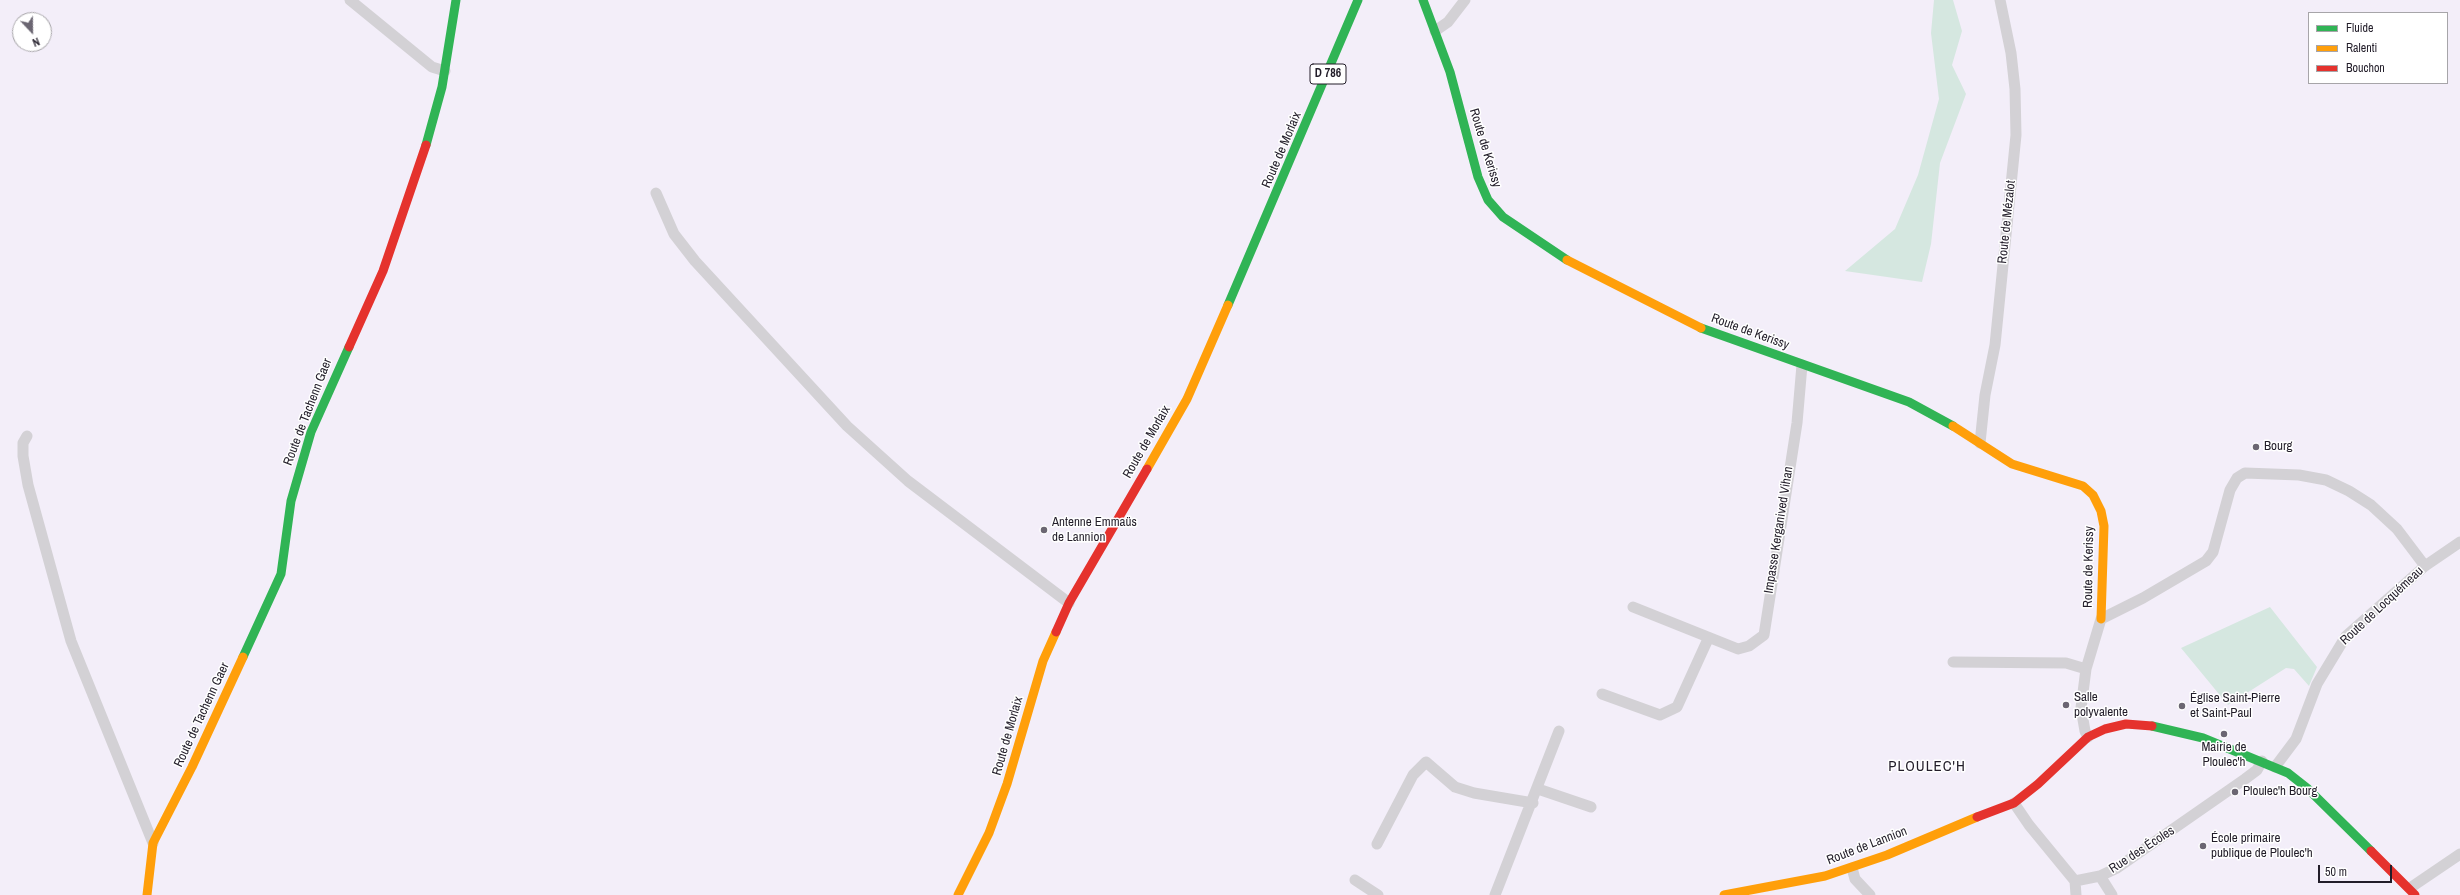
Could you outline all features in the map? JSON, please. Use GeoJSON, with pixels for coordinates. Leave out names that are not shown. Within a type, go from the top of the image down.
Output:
{"type":"FeatureCollection","features":[{"type":"Feature","properties":{"kind":"street"},"geometry":{"type":"LineString","coordinates":[[350,0],[428,64],[445,71]]}},
{"type":"Feature","properties":{"kind":"street","name":"Route de Tachenn Gaer"},"geometry":{"type":"LineString","coordinates":[[147,895],[153,843],[192,767],[280,574],[288,533],[291,501],[311,432],[383,271],[425,150],[445,71],[456,0]]}},
{"type":"Feature","properties":{"kind":"street","name":"Route de Morlaix"},"geometry":{"type":"LineString","coordinates":[[958,895],[990,833],[1007,784],[1043,662],[1069,603],[1186,399],[1206,358],[1358,0]]}},
{"type":"Feature","properties":{"kind":"street","name":"Route de Kerissy"},"geometry":{"type":"LineString","coordinates":[[1423,0],[1450,72],[1478,177],[1488,200],[1503,217],[1554,253],[1692,323],[1802,365],[1909,402],[1980,443],[2012,464],[2077,484],[2093,495],[2101,511],[2104,526],[2101,619]]}},
{"type":"Feature","properties":{"kind":"street"},"geometry":{"type":"LineString","coordinates":[[1435,31],[1448,22],[1465,0]]}},
{"type":"Feature","properties":{"kind":"street","name":"Route de Mézalot"},"geometry":{"type":"LineString","coordinates":[[1980,443],[1985,395],[1995,345],[2016,135],[2015,90],[2011,53],[2000,0]]}},
{"type":"Feature","properties":{"kind":"street"},"geometry":{"type":"LineString","coordinates":[[656,193],[674,234],[695,261],[847,426],[908,481],[1069,603]]}},
{"type":"Feature","properties":{"kind":"street","name":"Impasse Kerganived Vihan"},"geometry":{"type":"LineString","coordinates":[[1708,639],[1738,649],[1749,646],[1764,635],[1797,423],[1802,365]]}},
{"type":"Feature","properties":{"kind":"street"},"geometry":{"type":"LineString","coordinates":[[26,436],[23,443],[23,450],[28,485],[71,641],[153,843]]}},
{"type":"Feature","properties":{"kind":"street"},"geometry":{"type":"LineString","coordinates":[[2088,737],[2085,731],[2081,708],[2086,669],[2101,619],[2143,598],[2206,561],[2213,552],[2230,490],[2237,478],[2246,473],[2299,475],[2326,480],[2349,491],[2371,505],[2397,529],[2424,566]]}},
{"type":"Feature","properties":{"kind":"street","name":"Route de Locquémeau"},"geometry":{"type":"LineString","coordinates":[[2275,767],[2296,739],[2317,684],[2346,636],[2424,566],[2460,542]]}},
{"type":"Feature","properties":{"kind":"street"},"geometry":{"type":"LineString","coordinates":[[1602,694],[1660,715],[1677,707],[1708,639],[1633,606]]}},
{"type":"Feature","properties":{"kind":"street"},"geometry":{"type":"LineString","coordinates":[[1953,662],[2066,663],[2086,669]]}},
{"type":"Feature","properties":{"kind":"street","name":"Route de Lannion"},"geometry":{"type":"LineString","coordinates":[[1724,895],[1825,876],[1852,868],[2014,803],[2038,784],[2088,737],[2105,729],[2126,724],[2145,724],[2203,738],[2262,761],[2288,774],[2307,788],[2412,892]]}},
{"type":"Feature","properties":{"kind":"street"},"geometry":{"type":"LineString","coordinates":[[1495,895],[1533,803],[1559,731]]}},
{"type":"Feature","properties":{"kind":"street","name":"Rue des Écoles"},"geometry":{"type":"LineString","coordinates":[[2075,881],[2100,876],[2117,868],[2212,804],[2257,770],[2262,761]]}},
{"type":"Feature","properties":{"kind":"street"},"geometry":{"type":"LineString","coordinates":[[1377,844],[1413,775],[1426,762],[1455,787],[1474,793],[1533,803]]}},
{"type":"Feature","properties":{"kind":"street"},"geometry":{"type":"LineString","coordinates":[[1538,789],[1591,807]]}},
{"type":"Feature","properties":{"kind":"street"},"geometry":{"type":"LineString","coordinates":[[2014,803],[2029,825],[2075,881],[2076,895]]}},
{"type":"Feature","properties":{"kind":"street"},"geometry":{"type":"LineString","coordinates":[[2412,892],[2460,854]]}},
{"type":"Feature","properties":{"kind":"street"},"geometry":{"type":"LineString","coordinates":[[1852,868],[1855,879],[1870,895]]}},
{"type":"Feature","properties":{"kind":"street"},"geometry":{"type":"LineString","coordinates":[[2100,876],[2112,895]]}},
{"type":"Feature","properties":{"kind":"street"},"geometry":{"type":"LineString","coordinates":[[1355,880],[1378,895]]}},
{"type":"Feature","properties":{"kind":"shaded area"},"geometry":{"type":"Polygon","coordinates":[[[1934,0],[1953,0],[1962,31],[1952,65],[1966,94],[1940,163],[1931,244],[1922,282],[1845,271],[1895,229],[1918,175],[1939,99],[1931,33],[1934,0]]]}},
{"type":"Feature","properties":{"kind":"shaded area"},"geometry":{"type":"Polygon","coordinates":[[[2270,607],[2317,667],[2309,686],[2294,669],[2286,668],[2228,705],[2181,648],[2270,607]]]}},
{"type":"Feature","properties":{"kind":"traffic: fast"},"geometry":{"type":"LineString","coordinates":[[426,145],[442,87],[456,0]]}},
{"type":"Feature","properties":{"kind":"traffic: fast"},"geometry":{"type":"LineString","coordinates":[[1228,305],[1358,0]]}},
{"type":"Feature","properties":{"kind":"traffic: fast"},"geometry":{"type":"LineString","coordinates":[[1423,0],[1450,72],[1478,177],[1488,200],[1503,217],[1567,260]]}},
{"type":"Feature","properties":{"kind":"traffic: fast"},"geometry":{"type":"LineString","coordinates":[[1701,328],[1909,402],[1953,426]]}},
{"type":"Feature","properties":{"kind":"traffic: fast"},"geometry":{"type":"LineString","coordinates":[[243,657],[281,574],[291,501],[311,432],[349,347]]}},
{"type":"Feature","properties":{"kind":"traffic: fast"},"geometry":{"type":"LineString","coordinates":[[2152,726],[2203,738],[2288,773],[2307,788],[2371,851]]}},
{"type":"Feature","properties":{"kind":"traffic: slow"},"geometry":{"type":"LineString","coordinates":[[1567,260],[1701,328]]}},
{"type":"Feature","properties":{"kind":"traffic: slow"},"geometry":{"type":"LineString","coordinates":[[1147,469],[1187,399],[1228,305]]}},
{"type":"Feature","properties":{"kind":"traffic: slow"},"geometry":{"type":"LineString","coordinates":[[1953,426],[2012,464],[2083,486],[2093,495],[2101,511],[2104,526],[2101,619]]}},
{"type":"Feature","properties":{"kind":"traffic: slow"},"geometry":{"type":"LineString","coordinates":[[958,895],[989,833],[1007,784],[1043,661],[1056,632]]}},
{"type":"Feature","properties":{"kind":"traffic: slow"},"geometry":{"type":"LineString","coordinates":[[147,895],[153,843],[192,767],[243,657]]}},
{"type":"Feature","properties":{"kind":"traffic: slow"},"geometry":{"type":"LineString","coordinates":[[1724,895],[1825,876],[1887,855],[1977,817]]}},
{"type":"Feature","properties":{"kind":"traffic: jam"},"geometry":{"type":"LineString","coordinates":[[349,347],[383,271],[426,145]]}},
{"type":"Feature","properties":{"kind":"traffic: jam"},"geometry":{"type":"LineString","coordinates":[[1056,632],[1069,603],[1147,469]]}},
{"type":"Feature","properties":{"kind":"traffic: jam"},"geometry":{"type":"LineString","coordinates":[[1977,817],[2014,803],[2038,784],[2088,737],[2105,729],[2126,724],[2152,726]]}},
{"type":"Feature","properties":{"kind":"traffic: jam"},"geometry":{"type":"LineString","coordinates":[[2371,851],[2415,895]]}},
{"type":"Feature","properties":{"kind":"place","name":"Bourg"},"geometry":{"type":"Point","coordinates":[2256,447]}},
{"type":"Feature","properties":{"kind":"place","name":"Antenne Emmaüs de Lannion"},"geometry":{"type":"Point","coordinates":[1044,530]}},
{"type":"Feature","properties":{"kind":"place","name":"Salle polyvalente"},"geometry":{"type":"Point","coordinates":[2066,705]}},
{"type":"Feature","properties":{"kind":"place","name":"Église Saint-Pierre et Saint-Paul"},"geometry":{"type":"Point","coordinates":[2182,706]}},
{"type":"Feature","properties":{"kind":"place","name":"Mairie de Ploulec'h"},"geometry":{"type":"Point","coordinates":[2224,734]}},
{"type":"Feature","properties":{"kind":"place","name":"Ploulec'h Bourg"},"geometry":{"type":"Point","coordinates":[2235,792]}},
{"type":"Feature","properties":{"kind":"place","name":"École primaire publique de Ploulec'h"},"geometry":{"type":"Point","coordinates":[2203,846]}},
{"type":"Feature","properties":{"kind":"district","name":"PLOULEC'H"},"geometry":{"type":"Point","coordinates":[1927,767]}}]}
